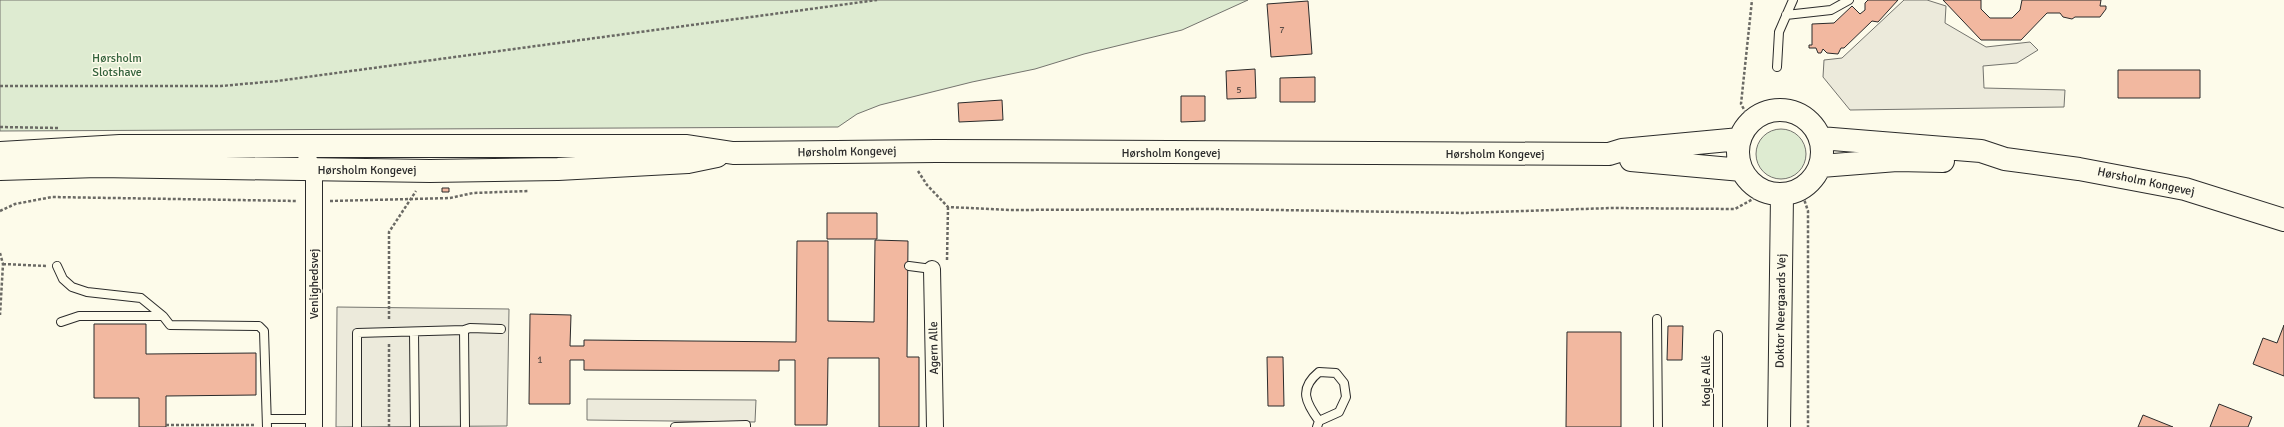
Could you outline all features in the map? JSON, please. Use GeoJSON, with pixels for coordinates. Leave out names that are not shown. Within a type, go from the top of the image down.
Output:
{"type":"FeatureCollection","features":[{"type":"Feature","properties":{"kind":"main road"},"geometry":{"type":"LineString","coordinates":[[1780,110],[1793,112],[1809,122],[1820,138],[1823,152],[1821,166],[1813,180],[1783,192],[1752,184],[1742,170],[1739,160],[1746,130],[1765,113],[1780,110]]}},
{"type":"Feature","properties":{"kind":"main road","name":"Hørsholm Kongevej"},"geometry":{"type":"LineString","coordinates":[[0,153],[120,146],[301,145],[687,146],[733,153],[936,151],[1609,154],[1622,150],[1746,130]]}},
{"type":"Feature","properties":{"kind":"main road","name":"Hørsholm Kongevej"},"geometry":{"type":"LineString","coordinates":[[1820,138],[1981,151],[2005,159],[2079,169],[2186,189],[2284,220]]}},
{"type":"Feature","properties":{"kind":"main road"},"geometry":{"type":"LineString","coordinates":[[314,170],[328,158],[338,155],[518,154],[553,146]]}},
{"type":"Feature","properties":{"kind":"main road","name":"Hørsholm Kongevej"},"geometry":{"type":"LineString","coordinates":[[0,169],[98,166],[430,171],[558,169],[688,162],[733,153]]}},
{"type":"Feature","properties":{"kind":"main road","name":"Hørsholm Kongevej"},"geometry":{"type":"LineString","coordinates":[[1609,154],[1624,159],[1742,170]]}},
{"type":"Feature","properties":{"kind":"main road","name":"Hørsholm Kongevej"},"geometry":{"type":"LineString","coordinates":[[1821,166],[1897,160],[1942,161],[1979,165],[2005,159]]}},
{"type":"Feature","properties":{"kind":"main road","name":"Doktor Neergaards Vej"},"geometry":{"type":"LineString","coordinates":[[1779,427],[1783,192]]}},
{"type":"Feature","properties":{"kind":"street","name":"Venlighedsvej"},"geometry":{"type":"LineString","coordinates":[[301,145],[314,170],[314,423]]}},
{"type":"Feature","properties":{"kind":"street","name":"Agern Alle"},"geometry":{"type":"LineString","coordinates":[[932,269],[935,427]]}},
{"type":"Feature","properties":{"kind":"lane"},"geometry":{"type":"LineString","coordinates":[[1778,67],[1779,32],[1792,0]]}},
{"type":"Feature","properties":{"kind":"lane"},"geometry":{"type":"LineString","coordinates":[[1786,15],[1830,10],[1849,0]]}},
{"type":"Feature","properties":{"kind":"lane"},"geometry":{"type":"LineString","coordinates":[[57,266],[63,279],[72,287],[87,292],[141,298],[163,316],[170,325],[259,326],[264,332],[267,424],[314,423]]}},
{"type":"Feature","properties":{"kind":"lane"},"geometry":{"type":"LineString","coordinates":[[909,266],[932,269]]}},
{"type":"Feature","properties":{"kind":"lane"},"geometry":{"type":"LineString","coordinates":[[61,322],[79,316],[163,316]]}},
{"type":"Feature","properties":{"kind":"lane"},"geometry":{"type":"LineString","coordinates":[[1657,319],[1658,427]]}},
{"type":"Feature","properties":{"kind":"lane"},"geometry":{"type":"LineString","coordinates":[[357,427],[357,333],[464,330],[470,328],[501,329]]}},
{"type":"Feature","properties":{"kind":"lane"},"geometry":{"type":"LineString","coordinates":[[464,330],[465,427]]}},
{"type":"Feature","properties":{"kind":"lane"},"geometry":{"type":"LineString","coordinates":[[414,332],[415,427]]}},
{"type":"Feature","properties":{"kind":"lane","name":"Kogle Allé"},"geometry":{"type":"LineString","coordinates":[[1718,335],[1718,427]]}},
{"type":"Feature","properties":{"kind":"lane"},"geometry":{"type":"LineString","coordinates":[[1319,372],[1336,373],[1344,383],[1346,397],[1339,412],[1318,424],[1306,403],[1306,395],[1311,378],[1319,372]]}},
{"type":"Feature","properties":{"kind":"lane"},"geometry":{"type":"LineString","coordinates":[[675,427],[746,425],[746,427]]}},
{"type":"Feature","properties":{"kind":"path"},"geometry":{"type":"LineString","coordinates":[[0,86],[222,86],[277,81],[877,0]]}},
{"type":"Feature","properties":{"kind":"path"},"geometry":{"type":"LineString","coordinates":[[1746,130],[1741,104],[1752,0]]}},
{"type":"Feature","properties":{"kind":"path"},"geometry":{"type":"LineString","coordinates":[[388,427],[389,232],[413,199],[422,179],[430,171]]}},
{"type":"Feature","properties":{"kind":"path"},"geometry":{"type":"LineString","coordinates":[[932,269],[947,267],[948,207],[1010,210],[1215,209],[1464,213],[1612,208],[1735,209],[1783,192],[1808,211],[1808,427]]}},
{"type":"Feature","properties":{"kind":"path"},"geometry":{"type":"LineString","coordinates":[[0,253],[2,264],[0,315]]}},
{"type":"Feature","properties":{"kind":"path"},"geometry":{"type":"LineString","coordinates":[[2,264],[57,266]]}},
{"type":"Feature","properties":{"kind":"path"},"geometry":{"type":"LineString","coordinates":[[166,425],[267,424]]}},
{"type":"Feature","properties":{"kind":"green space","name":"Hørsholm Slotshave"},"geometry":{"type":"Polygon","coordinates":[[[0,0],[1248,0],[1182,30],[1084,54],[1035,69],[972,82],[880,105],[857,114],[838,127],[0,131],[0,0]]]}},
{"type":"Feature","properties":{"kind":"green space"},"geometry":{"type":"Polygon","coordinates":[[[1781,129],[1795,133],[1802,140],[1806,154],[1802,168],[1795,175],[1781,179],[1767,175],[1760,168],[1756,154],[1760,140],[1767,133],[1781,129]]]}},
{"type":"Feature","properties":{"kind":"shaded area"},"geometry":{"type":"Polygon","coordinates":[[[1904,0],[1927,0],[1946,6],[1945,23],[1986,47],[2030,42],[2038,50],[2017,63],[1983,66],[1984,88],[2065,90],[2064,107],[1850,110],[1823,77],[1824,60],[1842,58],[1904,0]]]}},
{"type":"Feature","properties":{"kind":"shaded area"},"geometry":{"type":"Polygon","coordinates":[[[337,307],[509,309],[507,426],[336,427],[337,307]]]}},
{"type":"Feature","properties":{"kind":"shaded area"},"geometry":{"type":"Polygon","coordinates":[[[587,399],[756,400],[755,422],[587,420],[587,399]]]}},
{"type":"Feature","properties":{"kind":"building"},"geometry":{"type":"Polygon","coordinates":[[[1868,0],[1898,0],[1878,22],[1872,21],[1844,48],[1841,48],[1838,54],[1827,53],[1823,49],[1821,53],[1818,53],[1816,48],[1809,48],[1809,45],[1812,45],[1812,24],[1834,23],[1852,6],[1860,14],[1865,10],[1865,3],[1868,0]]]}},
{"type":"Feature","properties":{"kind":"building"},"geometry":{"type":"Polygon","coordinates":[[[1943,0],[1981,0],[1981,9],[1990,18],[2012,18],[2020,10],[2022,0],[2101,0],[2100,6],[2106,6],[2106,9],[2100,17],[2075,17],[2072,19],[2063,17],[2060,13],[2047,13],[2021,40],[1981,40],[1943,0]]]}},
{"type":"Feature","properties":{"kind":"building"},"geometry":{"type":"Polygon","coordinates":[[[1308,1],[1312,54],[1271,57],[1267,4],[1308,1]]]}},
{"type":"Feature","properties":{"kind":"building"},"geometry":{"type":"Polygon","coordinates":[[[1255,69],[1256,98],[1227,99],[1226,71],[1255,69]]]}},
{"type":"Feature","properties":{"kind":"building"},"geometry":{"type":"Polygon","coordinates":[[[2118,70],[2200,70],[2200,98],[2118,98],[2118,70]]]}},
{"type":"Feature","properties":{"kind":"building"},"geometry":{"type":"Polygon","coordinates":[[[1315,77],[1315,102],[1280,102],[1280,78],[1315,77]]]}},
{"type":"Feature","properties":{"kind":"building"},"geometry":{"type":"Polygon","coordinates":[[[1181,96],[1205,96],[1205,121],[1181,122],[1181,96]]]}},
{"type":"Feature","properties":{"kind":"building"},"geometry":{"type":"Polygon","coordinates":[[[1002,100],[1003,120],[959,122],[958,103],[1002,100]]]}},
{"type":"Feature","properties":{"kind":"building"},"geometry":{"type":"Polygon","coordinates":[[[442,188],[449,188],[449,192],[442,192],[442,188]]]}},
{"type":"Feature","properties":{"kind":"building"},"geometry":{"type":"Polygon","coordinates":[[[827,213],[877,213],[877,239],[827,239],[827,213]]]}},
{"type":"Feature","properties":{"kind":"building"},"geometry":{"type":"Polygon","coordinates":[[[875,240],[908,241],[907,357],[919,357],[919,427],[879,427],[879,358],[828,358],[827,425],[795,425],[795,360],[779,360],[779,371],[584,370],[584,360],[570,360],[570,404],[529,404],[530,314],[571,315],[570,346],[584,346],[584,340],[796,342],[797,241],[828,241],[828,321],[874,322],[875,240]]]}},
{"type":"Feature","properties":{"kind":"building"},"geometry":{"type":"Polygon","coordinates":[[[94,324],[146,324],[146,354],[256,353],[256,395],[166,396],[166,427],[139,427],[139,398],[94,398],[94,324]]]}},
{"type":"Feature","properties":{"kind":"building"},"geometry":{"type":"Polygon","coordinates":[[[2284,325],[2284,376],[2253,364],[2263,338],[2277,343],[2284,325]]]}},
{"type":"Feature","properties":{"kind":"building"},"geometry":{"type":"Polygon","coordinates":[[[1668,326],[1683,326],[1682,360],[1667,360],[1668,326]]]}},
{"type":"Feature","properties":{"kind":"building"},"geometry":{"type":"Polygon","coordinates":[[[1567,332],[1621,332],[1621,427],[1566,427],[1567,332]]]}},
{"type":"Feature","properties":{"kind":"building"},"geometry":{"type":"Polygon","coordinates":[[[1267,357],[1283,357],[1284,406],[1268,406],[1267,357]]]}},
{"type":"Feature","properties":{"kind":"building"},"geometry":{"type":"Polygon","coordinates":[[[2219,404],[2252,417],[2248,427],[2210,427],[2219,404]]]}},
{"type":"Feature","properties":{"kind":"building"},"geometry":{"type":"Polygon","coordinates":[[[2143,415],[2173,427],[2138,427],[2143,415]]]}}]}
